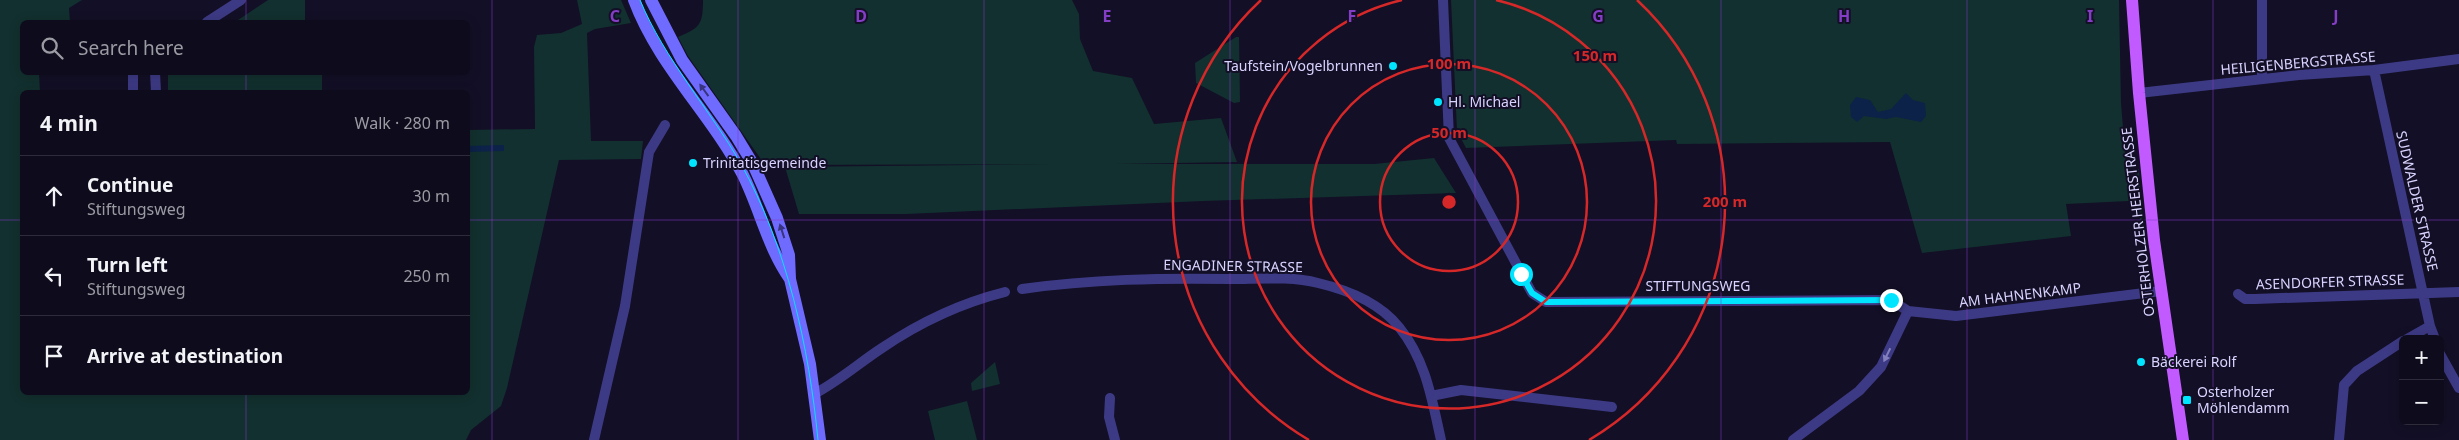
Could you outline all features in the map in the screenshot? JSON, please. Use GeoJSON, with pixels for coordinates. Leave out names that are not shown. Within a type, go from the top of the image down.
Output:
{"type":"FeatureCollection","features":[{"type":"Feature","properties":{"kind":"main road","name":"OSTERHOLZER HEERSTRASSE"},"geometry":{"type":"LineString","coordinates":[[2132,0],[2139,93],[2161,292],[2183,440]]}},
{"type":"Feature","properties":{"kind":"street"},"geometry":{"type":"LineString","coordinates":[[210,20],[241,0]]}},
{"type":"Feature","properties":{"kind":"street"},"geometry":{"type":"LineString","coordinates":[[634,0],[658,48],[724,143],[742,174],[765,225],[777,260],[790,279]]}},
{"type":"Feature","properties":{"kind":"street"},"geometry":{"type":"LineString","coordinates":[[650,0],[682,60],[736,136],[753,164],[777,218],[789,255],[790,279],[814,394],[820,440]]}},
{"type":"Feature","properties":{"kind":"street","name":"STIFTUNGSWEG"},"geometry":{"type":"LineString","coordinates":[[1443,0],[1449,138],[1532,293],[1546,302],[1891,300],[1908,311]]}},
{"type":"Feature","properties":{"kind":"street"},"geometry":{"type":"LineString","coordinates":[[2262,0],[2262,79]]}},
{"type":"Feature","properties":{"kind":"street","name":"HEILIGENBERGSTRASSE"},"geometry":{"type":"LineString","coordinates":[[2139,93],[2262,79],[2374,70],[2459,59]]}},
{"type":"Feature","properties":{"kind":"street","name":"SUDWALDER STRASSE"},"geometry":{"type":"LineString","coordinates":[[2374,70],[2433,335]]}},
{"type":"Feature","properties":{"kind":"street"},"geometry":{"type":"LineString","coordinates":[[132,75],[133,90]]}},
{"type":"Feature","properties":{"kind":"street"},"geometry":{"type":"LineString","coordinates":[[155,75],[156,90]]}},
{"type":"Feature","properties":{"kind":"street"},"geometry":{"type":"LineString","coordinates":[[594,440],[624,306],[649,152],[665,125]]}},
{"type":"Feature","properties":{"kind":"street","name":"ENGADINER STRASSE"},"geometry":{"type":"LineString","coordinates":[[1022,289],[1091,281],[1157,278],[1281,279],[1315,282],[1339,288],[1368,300],[1399,328],[1425,371],[1441,440]]}},
{"type":"Feature","properties":{"kind":"street"},"geometry":{"type":"LineString","coordinates":[[814,394],[828,387],[882,348],[920,325],[978,299],[1005,292]]}},
{"type":"Feature","properties":{"kind":"street","name":"AM HAHNENKAMP"},"geometry":{"type":"LineString","coordinates":[[1908,311],[1956,316],[2161,292]]}},
{"type":"Feature","properties":{"kind":"street","name":"ASENDORFER STRASSE"},"geometry":{"type":"LineString","coordinates":[[2238,294],[2246,299],[2255,299],[2459,292]]}},
{"type":"Feature","properties":{"kind":"street"},"geometry":{"type":"LineString","coordinates":[[1793,440],[1860,391],[1881,367],[1908,311]]}},
{"type":"Feature","properties":{"kind":"street"},"geometry":{"type":"LineString","coordinates":[[2414,335],[2430,326]]}},
{"type":"Feature","properties":{"kind":"street"},"geometry":{"type":"LineString","coordinates":[[2339,440],[2344,385],[2357,371],[2399,345]]}},
{"type":"Feature","properties":{"kind":"street"},"geometry":{"type":"LineString","coordinates":[[2444,361],[2459,388]]}},
{"type":"Feature","properties":{"kind":"street"},"geometry":{"type":"LineString","coordinates":[[1431,396],[1461,390],[1612,407]]}},
{"type":"Feature","properties":{"kind":"street"},"geometry":{"type":"LineString","coordinates":[[1110,398],[1109,417],[1115,440]]}},
{"type":"Feature","properties":{"kind":"green space"},"geometry":{"type":"Polygon","coordinates":[[[0,0],[82,0],[69,8],[70,20],[20,20],[20,75],[39,75],[40,90],[20,90],[20,395],[470,395],[470,130],[535,129],[534,47],[537,35],[561,33],[582,24],[577,0],[621,0],[631,23],[595,29],[587,33],[591,141],[643,141],[641,159],[559,160],[507,388],[501,406],[471,430],[466,440],[0,440],[0,0]]]}},
{"type":"Feature","properties":{"kind":"green space"},"geometry":{"type":"Polygon","coordinates":[[[268,0],[305,0],[305,20],[238,20],[268,0]]]}},
{"type":"Feature","properties":{"kind":"green space"},"geometry":{"type":"Polygon","coordinates":[[[703,0],[1072,0],[1079,14],[1080,39],[1093,71],[1132,78],[1154,124],[1221,118],[1237,162],[1116,164],[1374,164],[1434,158],[1456,193],[1203,201],[906,214],[799,214],[785,167],[1055,164],[765,165],[688,56],[678,37],[696,28],[699,24],[703,0]]]}},
{"type":"Feature","properties":{"kind":"green space"},"geometry":{"type":"Polygon","coordinates":[[[1451,0],[2119,0],[2121,103],[2129,201],[2066,204],[2071,236],[1922,253],[1890,142],[1677,144],[1676,140],[1466,148],[1457,131],[1451,0]]]}},
{"type":"Feature","properties":{"kind":"green space"},"geometry":{"type":"Polygon","coordinates":[[[1236,37],[1239,37],[1240,102],[1234,103],[1196,83],[1195,63],[1236,37]]]}},
{"type":"Feature","properties":{"kind":"green space"},"geometry":{"type":"Polygon","coordinates":[[[168,75],[322,75],[322,90],[168,90],[168,75]]]}},
{"type":"Feature","properties":{"kind":"green space"},"geometry":{"type":"Polygon","coordinates":[[[2134,169],[2139,169],[2142,219],[2140,220],[2134,169]]]}},
{"type":"Feature","properties":{"kind":"green space"},"geometry":{"type":"Polygon","coordinates":[[[995,362],[1000,384],[972,391],[971,383],[995,362]]]}},
{"type":"Feature","properties":{"kind":"green space"},"geometry":{"type":"Polygon","coordinates":[[[967,401],[977,440],[935,440],[928,411],[967,401]]]}},
{"type":"Feature","properties":{"kind":"water"},"geometry":{"type":"Polygon","coordinates":[[[1906,93],[1913,100],[1925,103],[1926,116],[1921,122],[1896,117],[1886,119],[1864,116],[1857,122],[1851,117],[1850,105],[1856,97],[1870,100],[1878,112],[1891,109],[1906,93]]]}},
{"type":"Feature","properties":{"kind":"water"},"geometry":{"type":"Polygon","coordinates":[[[504,145],[504,151],[470,152],[470,146],[504,145]]]}},
{"type":"Feature","properties":{"kind":"tram line"},"geometry":{"type":"LineString","coordinates":[[640,0],[662,43],[741,164],[771,229],[783,263],[802,334],[809,369],[818,440]]}},
{"type":"Feature","properties":{"kind":"place","name":"Taufstein/Vogelbrunnen"},"geometry":{"type":"Point","coordinates":[1393,66]}},
{"type":"Feature","properties":{"kind":"place","name":"Hl. Michael"},"geometry":{"type":"Point","coordinates":[1438,102]}},
{"type":"Feature","properties":{"kind":"place","name":"Trinitatisgemeinde"},"geometry":{"type":"Point","coordinates":[693,163]}},
{"type":"Feature","properties":{"kind":"place","name":"Bäckerei Rolf"},"geometry":{"type":"Point","coordinates":[2141,362]}},
{"type":"Feature","properties":{"kind":"place","name":"Osterholzer Möhlendamm"},"geometry":{"type":"Point","coordinates":[2187,400]}},
{"type":"Feature","properties":{"kind":"route"},"geometry":{"type":"LineString","coordinates":[[1521,274],[1532,293],[1546,302],[1891,300]]}}]}
